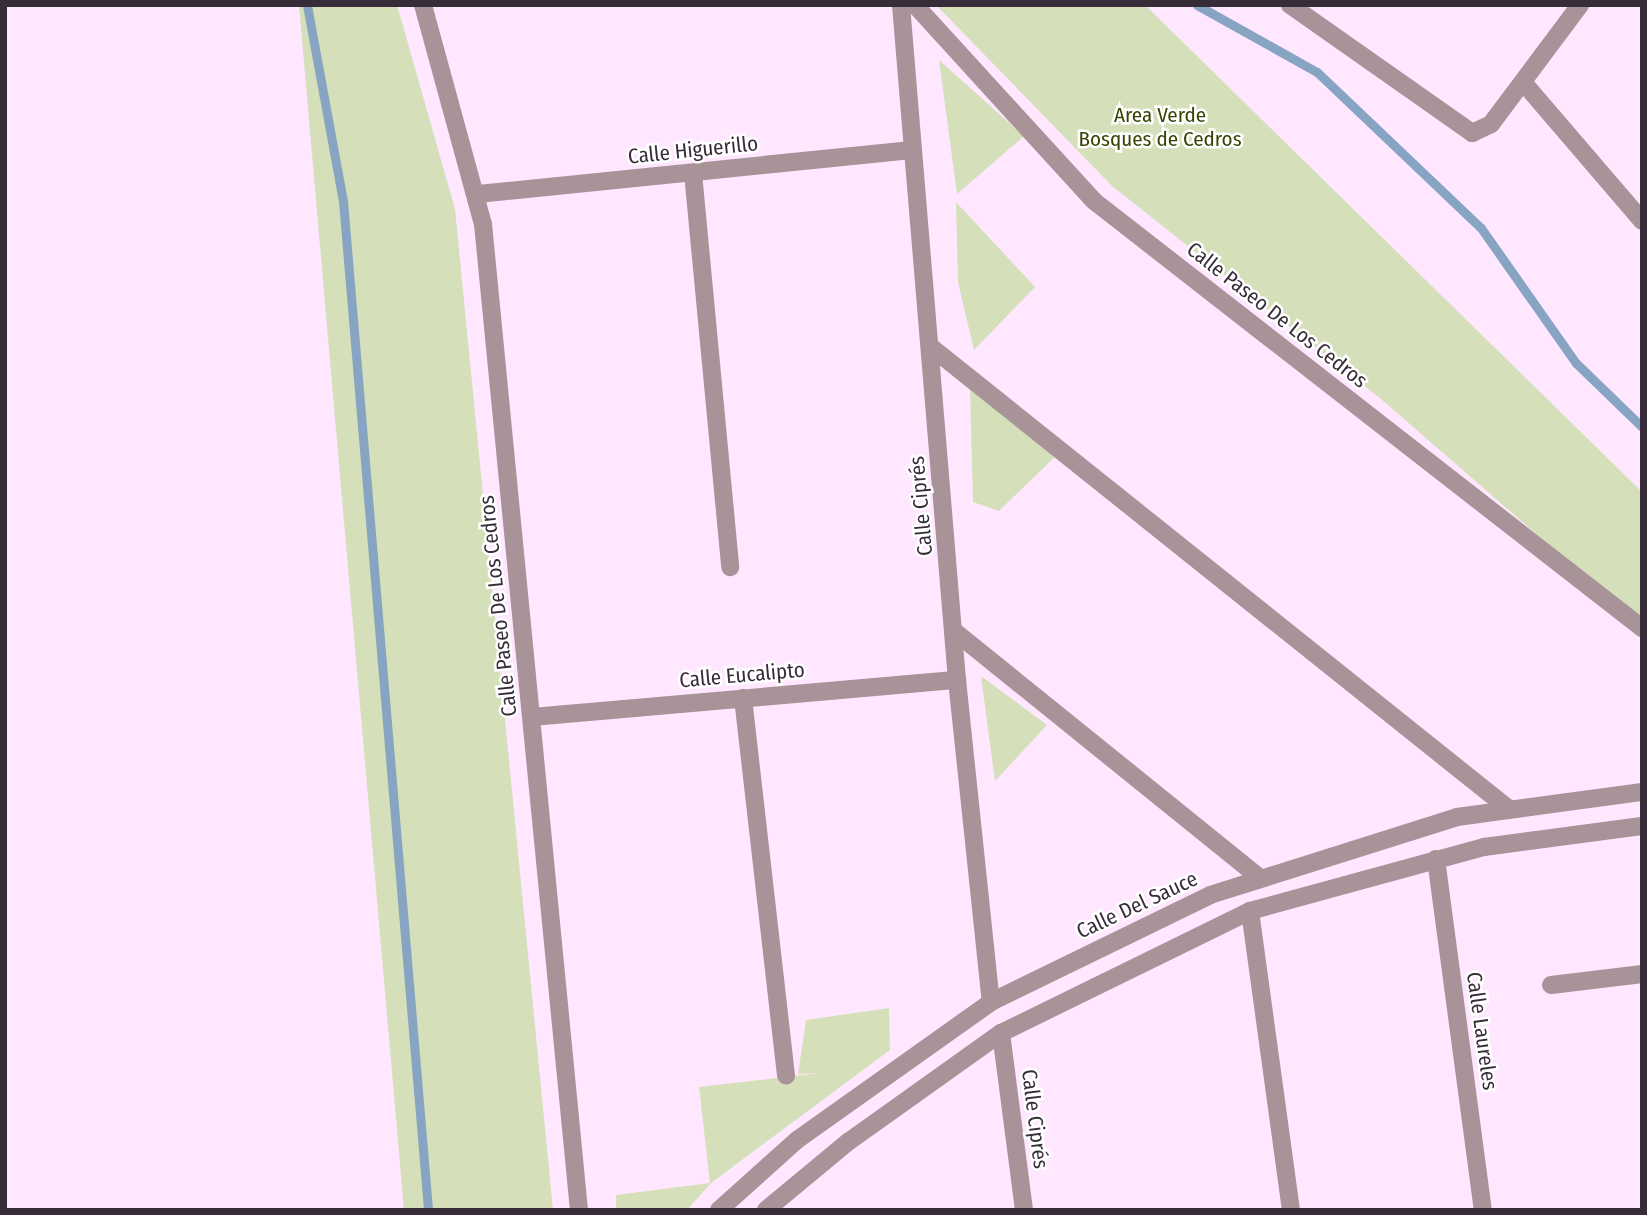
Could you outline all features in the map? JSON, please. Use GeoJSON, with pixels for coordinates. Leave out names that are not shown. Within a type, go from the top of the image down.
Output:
{"type":"FeatureCollection","features":[{"type":"Feature","properties":{"kind":"street","name":"Calle Paseo De Los Cedros"},"geometry":{"type":"LineString","coordinates":[[423,5],[478,194],[579,1210]]}},
{"type":"Feature","properties":{"kind":"street","name":"Calle Ciprés"},"geometry":{"type":"LineString","coordinates":[[901,5],[957,680],[992,1002]]}},
{"type":"Feature","properties":{"kind":"street","name":"Calle Paseo De Los Cedros"},"geometry":{"type":"LineString","coordinates":[[915,5],[1094,201],[1642,628]]}},
{"type":"Feature","properties":{"kind":"street"},"geometry":{"type":"LineString","coordinates":[[1290,5],[1465,132],[1479,131],[1491,124],[1580,5]]}},
{"type":"Feature","properties":{"kind":"street"},"geometry":{"type":"LineString","coordinates":[[1523,82],[1642,221]]}},
{"type":"Feature","properties":{"kind":"street","name":"Calle Higuerillo"},"geometry":{"type":"LineString","coordinates":[[478,194],[912,150]]}},
{"type":"Feature","properties":{"kind":"street"},"geometry":{"type":"LineString","coordinates":[[693,173],[730,567]]}},
{"type":"Feature","properties":{"kind":"street"},"geometry":{"type":"LineString","coordinates":[[931,347],[1509,809]]}},
{"type":"Feature","properties":{"kind":"street"},"geometry":{"type":"LineString","coordinates":[[954,631],[1258,876]]}},
{"type":"Feature","properties":{"kind":"street","name":"Calle Eucalipto"},"geometry":{"type":"LineString","coordinates":[[532,717],[957,680]]}},
{"type":"Feature","properties":{"kind":"street"},"geometry":{"type":"LineString","coordinates":[[743,698],[786,1076]]}},
{"type":"Feature","properties":{"kind":"street","name":"Calle Del Sauce"},"geometry":{"type":"LineString","coordinates":[[719,1210],[797,1140],[992,1002],[1150,922],[1258,876],[1457,817],[1642,792]]}},
{"type":"Feature","properties":{"kind":"street"},"geometry":{"type":"LineString","coordinates":[[766,1210],[848,1142],[1001,1033],[1250,911],[1485,847],[1642,826]]}},
{"type":"Feature","properties":{"kind":"street","name":"Calle Laureles"},"geometry":{"type":"LineString","coordinates":[[1436,859],[1483,1210]]}},
{"type":"Feature","properties":{"kind":"street"},"geometry":{"type":"LineString","coordinates":[[1250,911],[1291,1210]]}},
{"type":"Feature","properties":{"kind":"street"},"geometry":{"type":"LineString","coordinates":[[1551,985],[1642,974]]}},
{"type":"Feature","properties":{"kind":"street","name":"Calle Ciprés"},"geometry":{"type":"LineString","coordinates":[[1001,1033],[1024,1210]]}},
{"type":"Feature","properties":{"kind":"green space"},"geometry":{"type":"Polygon","coordinates":[[[299,5],[397,5],[455,209],[553,1210],[404,1210],[299,5]]]}},
{"type":"Feature","properties":{"kind":"green space","name":"Area Verde Bosques de Cedros"},"geometry":{"type":"Polygon","coordinates":[[[936,5],[1145,5],[1642,492],[1642,626],[1381,399],[1112,186],[936,5]]]}},
{"type":"Feature","properties":{"kind":"green space"},"geometry":{"type":"Polygon","coordinates":[[[939,60],[1024,136],[957,194],[939,60]]]}},
{"type":"Feature","properties":{"kind":"green space"},"geometry":{"type":"Polygon","coordinates":[[[956,202],[1035,287],[974,350],[958,282],[956,202]]]}},
{"type":"Feature","properties":{"kind":"green space"},"geometry":{"type":"Polygon","coordinates":[[[970,387],[1061,451],[999,511],[973,502],[970,387]]]}},
{"type":"Feature","properties":{"kind":"green space"},"geometry":{"type":"Polygon","coordinates":[[[981,676],[1047,725],[995,781],[981,676]]]}},
{"type":"Feature","properties":{"kind":"green space"},"geometry":{"type":"Polygon","coordinates":[[[889,1008],[890,1050],[711,1183],[687,1210],[616,1210],[616,1195],[710,1183],[699,1087],[819,1073],[798,1074],[806,1020],[889,1008]]]}},
{"type":"Feature","properties":{"kind":"waterway"},"geometry":{"type":"LineString","coordinates":[[307,5],[343,201],[428,1210]]}},
{"type":"Feature","properties":{"kind":"waterway"},"geometry":{"type":"LineString","coordinates":[[1197,5],[1317,72],[1481,228],[1576,363],[1642,427]]}}]}
